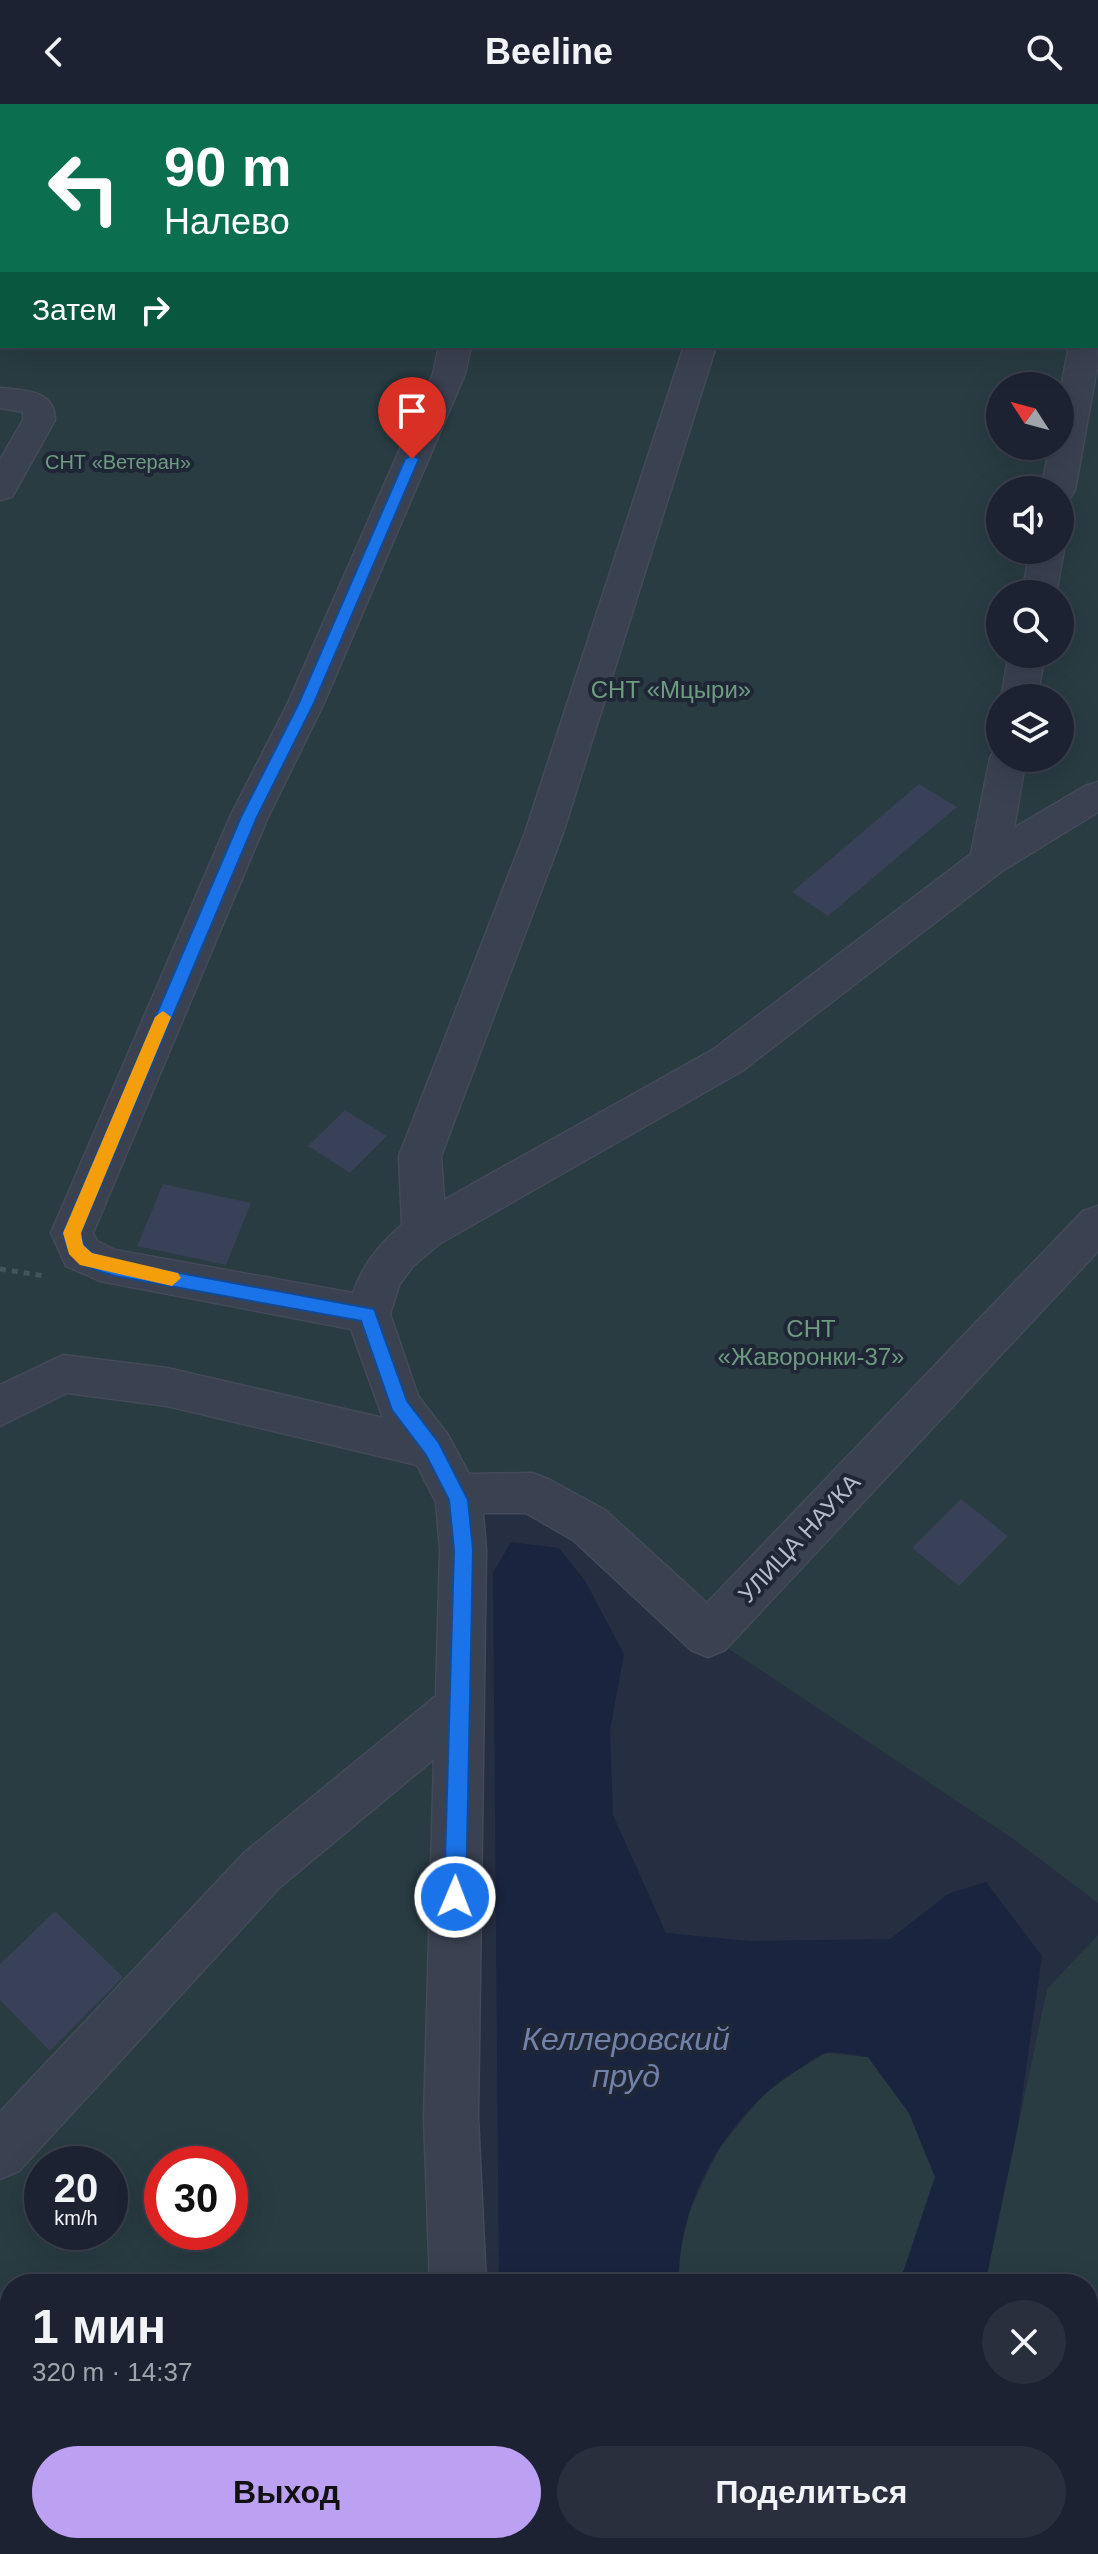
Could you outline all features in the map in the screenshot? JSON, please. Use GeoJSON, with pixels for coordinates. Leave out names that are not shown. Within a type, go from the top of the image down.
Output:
{"type":"FeatureCollection","features":[{"type":"Feature","properties":{"kind":"street"},"geometry":{"type":"LineString","coordinates":[[424,1232],[420,1156],[544,833],[699,348]]}},
{"type":"Feature","properties":{"kind":"street"},"geometry":{"type":"LineString","coordinates":[[1061,476],[1085,348]]}},
{"type":"Feature","properties":{"kind":"street"},"geometry":{"type":"LineString","coordinates":[[368,1314],[115,1268],[87,1259],[75,1249],[72,1233],[249,817],[306,703],[452,360]]}},
{"type":"Feature","properties":{"kind":"street"},"geometry":{"type":"LineString","coordinates":[[0,398],[21,400],[39,407],[39,420],[0,489]]}},
{"type":"Feature","properties":{"kind":"street"},"geometry":{"type":"LineString","coordinates":[[989,861],[1005,772]]}},
{"type":"Feature","properties":{"kind":"street"},"geometry":{"type":"LineString","coordinates":[[458,2274],[451,2118],[463,1550],[459,1500],[432,1449],[399,1405],[368,1314],[380,1278],[398,1254],[424,1232],[728,1060],[989,861],[1098,795]]}},
{"type":"Feature","properties":{"kind":"street","name":"УЛИЦА НАУКА"},"geometry":{"type":"LineString","coordinates":[[459,1500],[474,1493],[532,1493],[589,1525],[708,1635],[1098,1223]]}},
{"type":"Feature","properties":{"kind":"street"},"geometry":{"type":"LineString","coordinates":[[0,1407],[63,1374],[167,1387],[432,1449]]}},
{"type":"Feature","properties":{"kind":"street"},"geometry":{"type":"LineString","coordinates":[[0,2152],[262,1870],[458,1708]]}},
{"type":"Feature","properties":{"kind":"green space"},"geometry":{"type":"Polygon","coordinates":[[[0,348],[1098,348],[1098,1903],[1012,1838],[708,1635],[589,1525],[474,1493],[458,2274],[0,2274],[0,348]]]}},
{"type":"Feature","properties":{"kind":"green space"},"geometry":{"type":"Polygon","coordinates":[[[1098,1935],[1098,2274],[987,2274],[1047,1989],[1098,1935]]]}},
{"type":"Feature","properties":{"kind":"green space"},"geometry":{"type":"Polygon","coordinates":[[[826,2053],[868,2057],[909,2113],[935,2177],[901,2274],[679,2274],[679,2255],[690,2210],[720,2147],[771,2086],[826,2053]]]}},
{"type":"Feature","properties":{"kind":"water","name":"Келлеровский пруд"},"geometry":{"type":"Polygon","coordinates":[[[511,1542],[559,1548],[585,1581],[624,1654],[610,1730],[613,1815],[666,1933],[751,1941],[890,1939],[948,1894],[986,1882],[1042,1956],[1018,2125],[987,2274],[901,2274],[935,2177],[909,2113],[868,2057],[836,2052],[819,2056],[773,2087],[729,2134],[697,2190],[687,2221],[680,2274],[499,2274],[493,1573],[511,1542]]]}},
{"type":"Feature","properties":{"kind":"building"},"geometry":{"type":"Polygon","coordinates":[[[919,784],[957,807],[828,916],[792,892],[919,784]]]}},
{"type":"Feature","properties":{"kind":"building"},"geometry":{"type":"Polygon","coordinates":[[[345,1110],[387,1136],[350,1173],[308,1146],[345,1110]]]}},
{"type":"Feature","properties":{"kind":"building"},"geometry":{"type":"Polygon","coordinates":[[[163,1184],[251,1203],[226,1265],[137,1246],[163,1184]]]}},
{"type":"Feature","properties":{"kind":"building"},"geometry":{"type":"Polygon","coordinates":[[[961,1499],[1008,1536],[959,1586],[912,1548],[961,1499]]]}},
{"type":"Feature","properties":{"kind":"building"},"geometry":{"type":"Polygon","coordinates":[[[55,1911],[123,1977],[50,2051],[0,2000],[0,1964],[55,1911]]]}},
{"type":"Feature","properties":{"kind":"slow traffic"},"geometry":{"type":"LineString","coordinates":[[163,1017],[72,1233],[75,1249],[87,1259],[115,1268],[172,1278]]}},
{"type":"Feature","properties":{"kind":"route"},"geometry":{"type":"LineString","coordinates":[[412,459],[306,703],[249,817],[72,1233],[75,1249],[87,1259],[115,1268],[368,1314],[399,1405],[432,1449],[459,1500],[463,1550],[455,1897]]}},
{"type":"Feature","properties":{"kind":"park label","name":"СНТ «Ветеран»"},"geometry":{"type":"Point","coordinates":[118,462]}},
{"type":"Feature","properties":{"kind":"park label","name":"СНТ «Мцыри»"},"geometry":{"type":"Point","coordinates":[671,689]}},
{"type":"Feature","properties":{"kind":"park label","name":"СНТ «Жаворонки-37»"},"geometry":{"type":"Point","coordinates":[811,1342]}}]}
